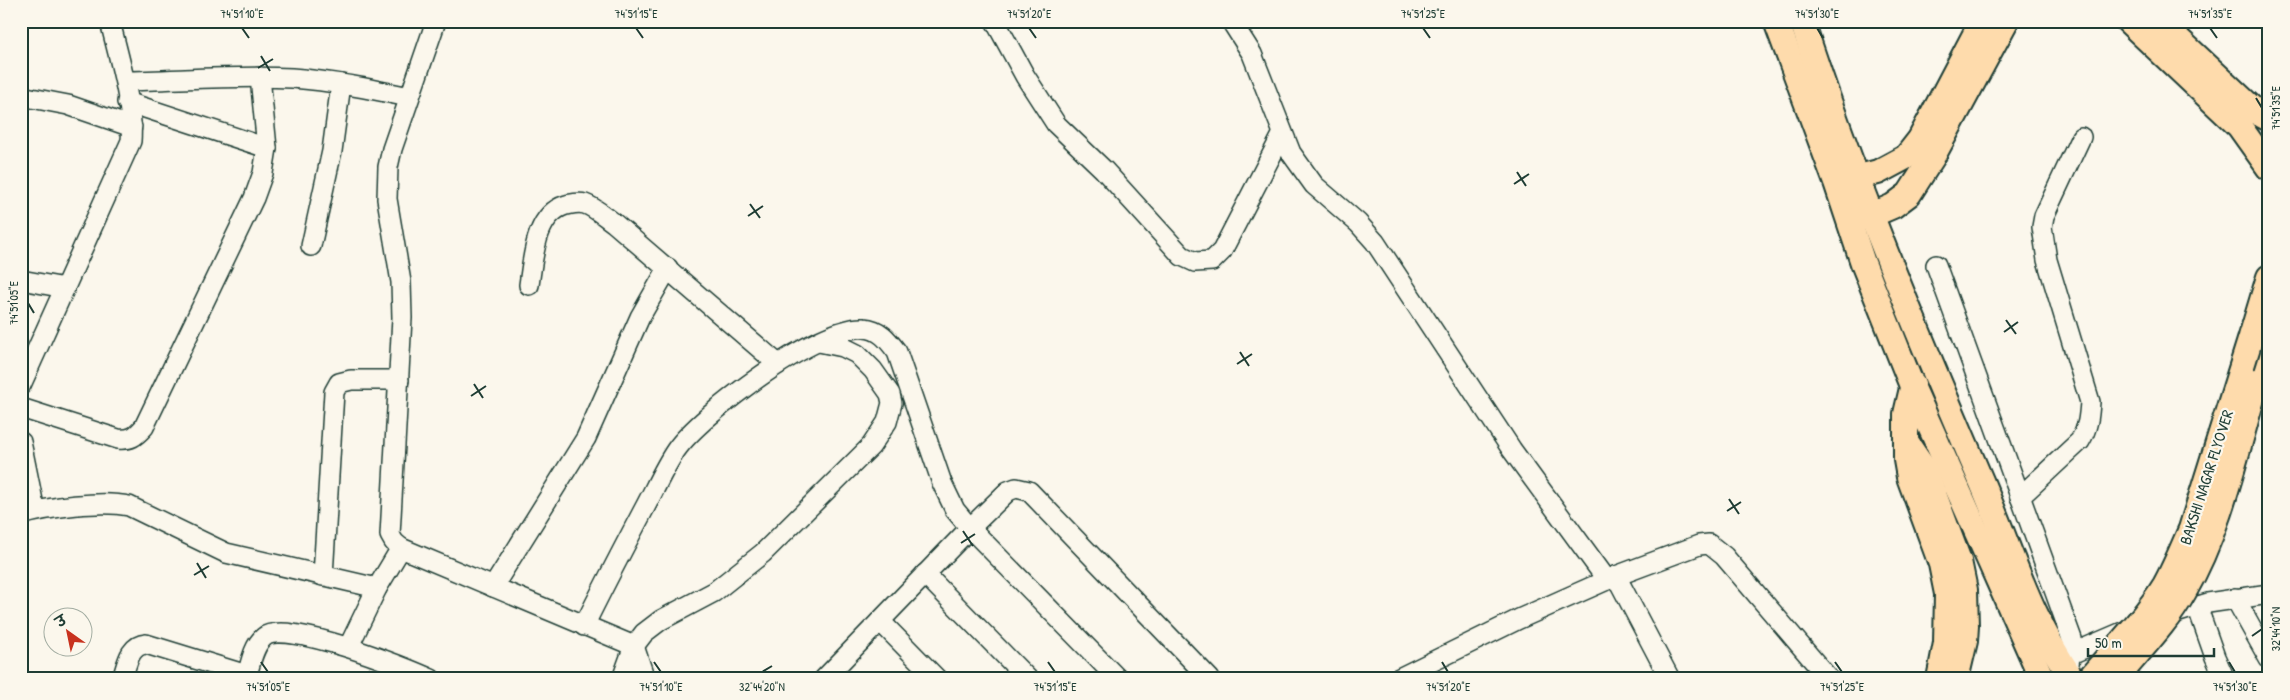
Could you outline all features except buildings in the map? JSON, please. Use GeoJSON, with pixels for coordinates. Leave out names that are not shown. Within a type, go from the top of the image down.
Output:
{"type":"FeatureCollection","features":[{"type":"Feature","properties":{"kind":"main road"},"geometry":{"type":"LineString","coordinates":[[1776,21],[1847,180],[1872,216],[1927,355],[1983,485],[2015,570],[2052,647],[2075,671]]}},
{"type":"Feature","properties":{"kind":"main road"},"geometry":{"type":"LineString","coordinates":[[1802,21],[1847,180],[1849,221],[1863,263],[1912,386],[2042,679]]}},
{"type":"Feature","properties":{"kind":"main road"},"geometry":{"type":"LineString","coordinates":[[1847,180],[1878,172],[1906,157],[1920,139],[1982,21]]}},
{"type":"Feature","properties":{"kind":"main road"},"geometry":{"type":"LineString","coordinates":[[1849,221],[1872,216],[1893,206],[1909,194],[1932,158],[2006,21]]}},
{"type":"Feature","properties":{"kind":"main road"},"geometry":{"type":"LineString","coordinates":[[2128,21],[2239,126],[2269,168]]}},
{"type":"Feature","properties":{"kind":"main road"},"geometry":{"type":"LineString","coordinates":[[2159,21],[2256,112],[2269,119]]}},
{"type":"Feature","properties":{"kind":"main road"},"geometry":{"type":"LineString","coordinates":[[2260,340],[2269,277]]}},
{"type":"Feature","properties":{"kind":"main road","name":"BAKSHI NAGAR FLYOVER"},"geometry":{"type":"LineString","coordinates":[[2116,679],[2173,609],[2192,577],[2211,536],[2257,381],[2260,340]]}},
{"type":"Feature","properties":{"kind":"main road","name":"BAKSHI NAGAR FLYOVER"},"geometry":{"type":"LineString","coordinates":[[2075,671],[2148,611],[2165,584],[2191,528],[2260,340]]}},
{"type":"Feature","properties":{"kind":"main road"},"geometry":{"type":"LineString","coordinates":[[1927,355],[1912,386],[1906,414],[1905,440],[1909,478],[1941,564],[1947,594],[1946,643],[1939,679]]}},
{"type":"Feature","properties":{"kind":"main road"},"geometry":{"type":"LineString","coordinates":[[1905,440],[1925,470],[1959,561],[1965,590],[1966,626],[1965,641],[1956,679]]}},
{"type":"Feature","properties":{"kind":"street"},"geometry":{"type":"LineString","coordinates":[[21,385],[131,141],[132,127],[110,21]]}},
{"type":"Feature","properties":{"kind":"street"},"geometry":{"type":"LineString","coordinates":[[436,21],[392,149],[387,183],[387,199],[401,282],[399,380],[390,535],[394,542],[402,548],[634,646],[645,679]]}},
{"type":"Feature","properties":{"kind":"street"},"geometry":{"type":"LineString","coordinates":[[995,21],[1056,124],[1104,170],[1182,256],[1195,262],[1212,261],[1222,251],[1282,135]]}},
{"type":"Feature","properties":{"kind":"street"},"geometry":{"type":"LineString","coordinates":[[1231,21],[1252,54],[1282,135],[1291,153],[1314,185],[1358,223],[1375,242],[1512,450],[1612,578],[1670,679]]}},
{"type":"Feature","properties":{"kind":"street"},"geometry":{"type":"LineString","coordinates":[[124,82],[260,77],[341,84],[409,97]]}},
{"type":"Feature","properties":{"kind":"street"},"geometry":{"type":"LineString","coordinates":[[21,408],[118,439],[128,440],[135,438],[144,427],[254,198],[263,173],[267,148],[260,77]]}},
{"type":"Feature","properties":{"kind":"street"},"geometry":{"type":"LineString","coordinates":[[311,246],[332,151],[341,84]]}},
{"type":"Feature","properties":{"kind":"street"},"geometry":{"type":"LineString","coordinates":[[21,96],[68,105],[132,127]]}},
{"type":"Feature","properties":{"kind":"street"},"geometry":{"type":"LineString","coordinates":[[127,102],[267,148]]}},
{"type":"Feature","properties":{"kind":"street"},"geometry":{"type":"LineString","coordinates":[[2020,497],[2080,441],[2086,432],[2089,419],[2090,402],[2047,260],[2042,227],[2044,216],[2081,137]]}},
{"type":"Feature","properties":{"kind":"street"},"geometry":{"type":"LineString","coordinates":[[528,285],[534,250],[540,232],[552,212],[560,207],[582,203],[594,208],[668,268],[778,364]]}},
{"type":"Feature","properties":{"kind":"street"},"geometry":{"type":"LineString","coordinates":[[1936,265],[2072,639],[2075,671],[2142,624],[2197,606],[2235,598],[2269,594]]}},
{"type":"Feature","properties":{"kind":"street"},"geometry":{"type":"LineString","coordinates":[[493,587],[586,438],[640,317],[668,268]]}},
{"type":"Feature","properties":{"kind":"street"},"geometry":{"type":"LineString","coordinates":[[21,280],[65,288]]}},
{"type":"Feature","properties":{"kind":"street"},"geometry":{"type":"LineString","coordinates":[[584,626],[613,564],[676,451],[689,433],[778,364],[840,333],[863,328],[875,330],[888,339],[897,352],[948,496],[955,510],[970,528],[1118,679]]}},
{"type":"Feature","properties":{"kind":"street"},"geometry":{"type":"LineString","coordinates":[[622,679],[634,646],[644,633],[661,620],[714,592],[763,553],[871,446],[887,422],[892,403],[890,394],[873,370],[857,354],[843,347],[819,342]]}},
{"type":"Feature","properties":{"kind":"street"},"geometry":{"type":"LineString","coordinates":[[323,576],[334,392],[339,383],[351,380],[399,380]]}},
{"type":"Feature","properties":{"kind":"street"},"geometry":{"type":"LineString","coordinates":[[22,453],[28,513],[116,503],[129,506],[226,553],[377,588]]}},
{"type":"Feature","properties":{"kind":"street"},"geometry":{"type":"LineString","coordinates":[[833,676],[880,621],[970,528],[1008,491],[1022,488],[1029,491],[1210,679]]}},
{"type":"Feature","properties":{"kind":"street"},"geometry":{"type":"LineString","coordinates":[[1397,679],[1519,619],[1612,578],[1699,545],[1709,544],[1724,556],[1828,679]]}},
{"type":"Feature","properties":{"kind":"street"},"geometry":{"type":"LineString","coordinates":[[349,646],[377,588],[402,548]]}},
{"type":"Feature","properties":{"kind":"street"},"geometry":{"type":"LineString","coordinates":[[925,574],[1028,679]]}},
{"type":"Feature","properties":{"kind":"street"},"geometry":{"type":"LineString","coordinates":[[2235,598],[2269,659]]}},
{"type":"Feature","properties":{"kind":"street"},"geometry":{"type":"LineString","coordinates":[[2197,606],[2214,657],[2225,679]]}},
{"type":"Feature","properties":{"kind":"street"},"geometry":{"type":"LineString","coordinates":[[880,621],[937,679]]}},
{"type":"Feature","properties":{"kind":"street"},"geometry":{"type":"LineString","coordinates":[[122,679],[132,650],[138,645],[146,644],[247,677],[257,646],[263,637],[272,632],[349,646],[431,679]]}}]}
